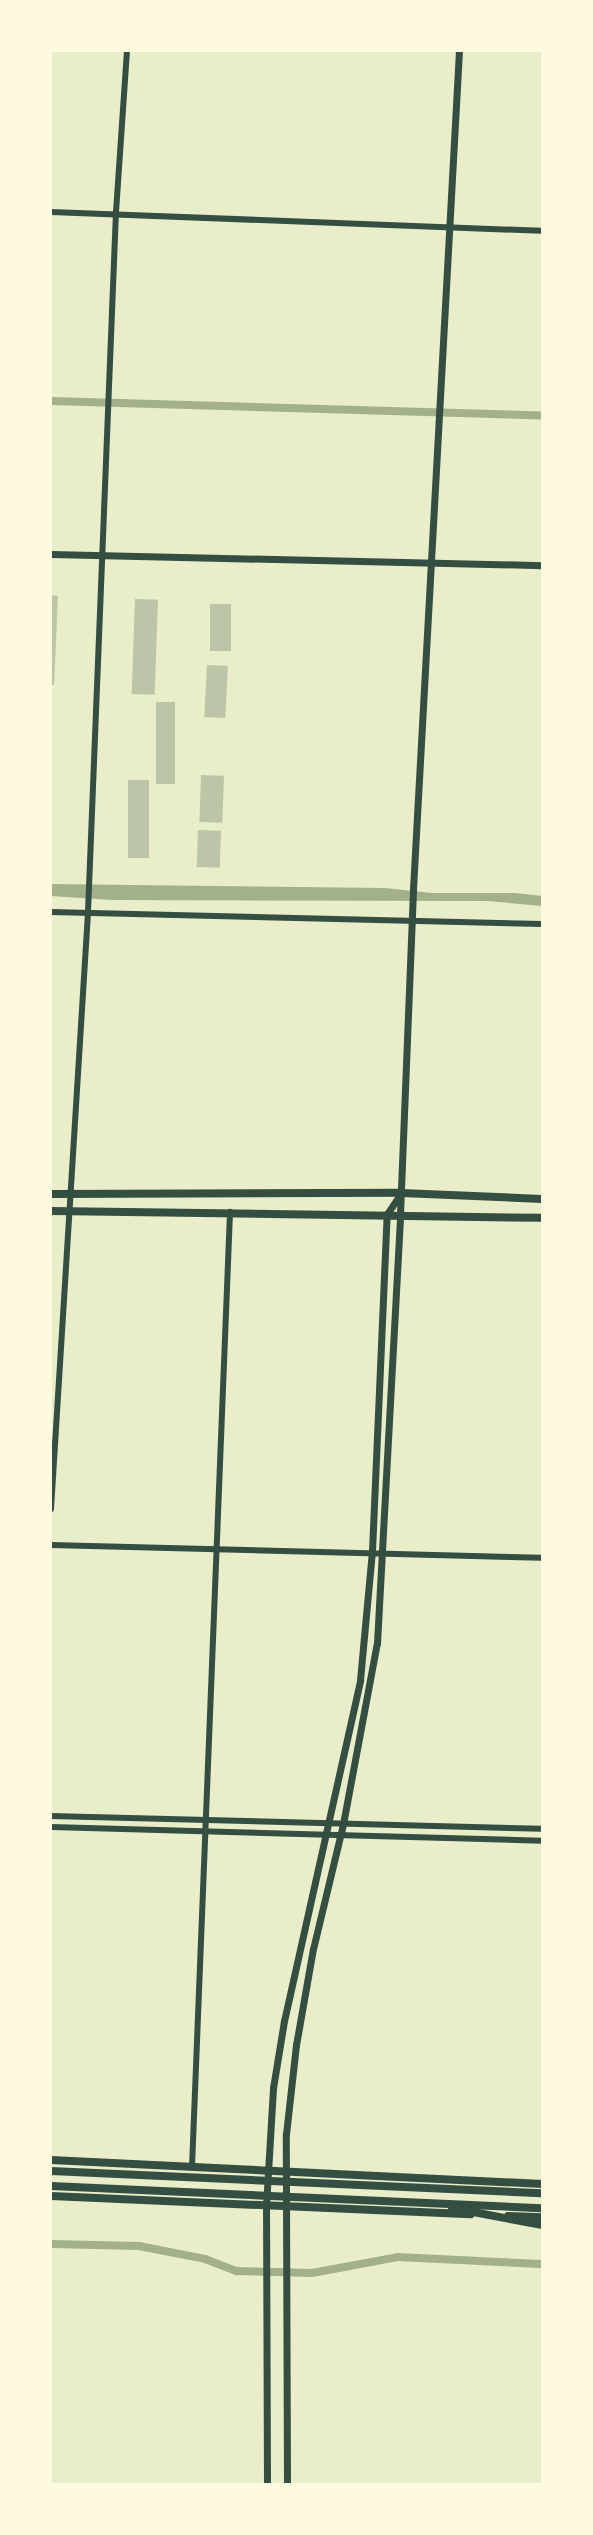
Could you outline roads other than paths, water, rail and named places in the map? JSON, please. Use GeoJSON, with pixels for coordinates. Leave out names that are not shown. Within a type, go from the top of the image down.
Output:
{"type":"FeatureCollection","features":[{"type":"Feature","properties":{"kind":"main road"},"geometry":{"type":"LineString","coordinates":[[287,2484],[289,2258],[286,2134],[296,2045],[313,1949],[343,1824],[375,1667],[400,1214],[413,888],[459,51]]}},
{"type":"Feature","properties":{"kind":"main road"},"geometry":{"type":"LineString","coordinates":[[51,554],[542,565]]}},
{"type":"Feature","properties":{"kind":"main road"},"geometry":{"type":"LineString","coordinates":[[267,2484],[266,2206],[273,2088],[285,2021],[360,1680],[372,1551],[387,1214],[401,1193]]}},
{"type":"Feature","properties":{"kind":"main road"},"geometry":{"type":"LineString","coordinates":[[51,1194],[401,1193],[542,1199]]}},
{"type":"Feature","properties":{"kind":"main road"},"geometry":{"type":"LineString","coordinates":[[51,1211],[542,1218]]}},
{"type":"Feature","properties":{"kind":"main road"},"geometry":{"type":"LineString","coordinates":[[51,2160],[542,2184]]}},
{"type":"Feature","properties":{"kind":"main road"},"geometry":{"type":"LineString","coordinates":[[51,2171],[540,2192]]}},
{"type":"Feature","properties":{"kind":"main road"},"geometry":{"type":"LineString","coordinates":[[51,2186],[542,2208]]}},
{"type":"Feature","properties":{"kind":"main road"},"geometry":{"type":"LineString","coordinates":[[51,2196],[542,2217]]}},
{"type":"Feature","properties":{"kind":"main road"},"geometry":{"type":"LineString","coordinates":[[425,2203],[542,2225]]}},
{"type":"Feature","properties":{"kind":"street"},"geometry":{"type":"LineString","coordinates":[[51,1509],[67,1211],[88,912],[116,212],[127,51]]}},
{"type":"Feature","properties":{"kind":"street"},"geometry":{"type":"LineString","coordinates":[[51,212],[116,212],[450,229],[542,231]]}},
{"type":"Feature","properties":{"kind":"street"},"geometry":{"type":"LineString","coordinates":[[51,912],[542,924]]}},
{"type":"Feature","properties":{"kind":"street"},"geometry":{"type":"LineString","coordinates":[[192,2167],[230,1212]]}},
{"type":"Feature","properties":{"kind":"street"},"geometry":{"type":"LineString","coordinates":[[51,1545],[382,1551],[542,1558]]}},
{"type":"Feature","properties":{"kind":"street"},"geometry":{"type":"LineString","coordinates":[[51,1816],[542,1829]]}},
{"type":"Feature","properties":{"kind":"street"},"geometry":{"type":"LineString","coordinates":[[51,1827],[542,1841]]}},
{"type":"Feature","properties":{"kind":"waterway"},"geometry":{"type":"LineString","coordinates":[[51,401],[542,416]]}},
{"type":"Feature","properties":{"kind":"waterway"},"geometry":{"type":"LineString","coordinates":[[51,2244],[139,2246],[205,2259],[237,2271],[312,2273],[398,2257],[542,2264]]}}]}
